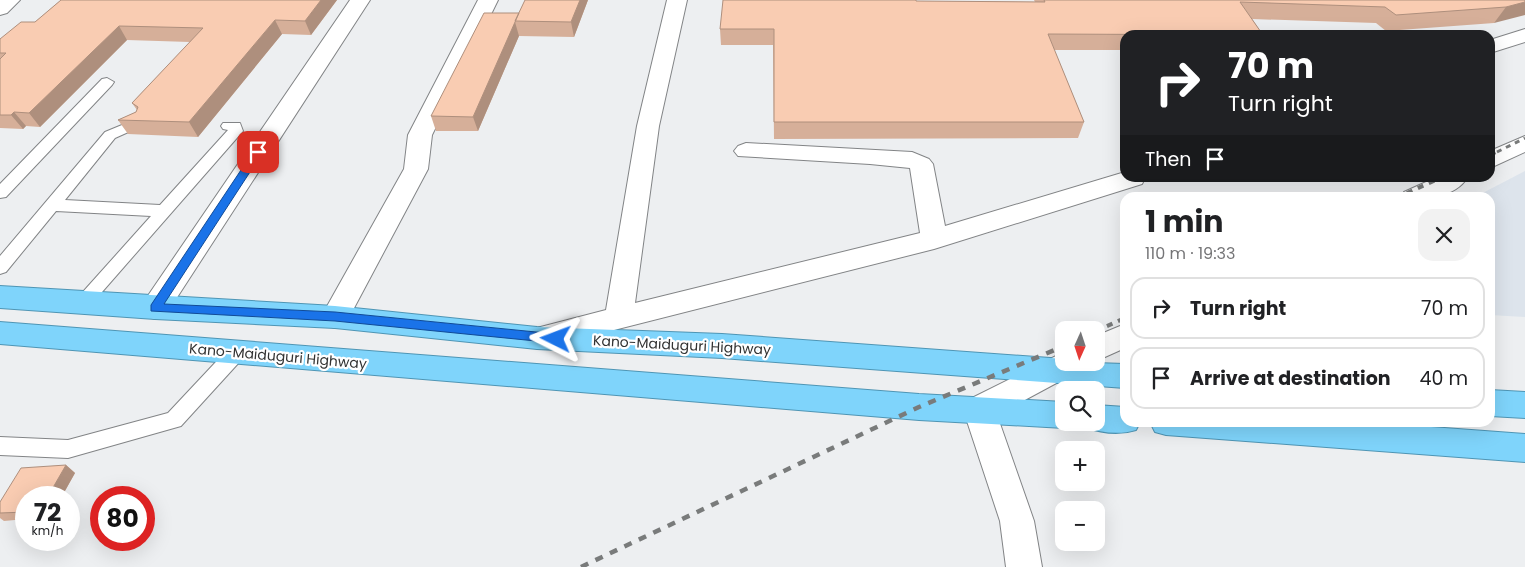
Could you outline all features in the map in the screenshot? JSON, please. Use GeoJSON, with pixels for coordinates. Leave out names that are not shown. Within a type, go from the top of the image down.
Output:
{"type":"FeatureCollection","features":[{"type":"Feature","properties":{"kind":"highway","name":"Kano-Maiduguri Highway"},"geometry":{"type":"LineString","coordinates":[[0,297],[155,308],[335,317],[538,338],[722,346],[1055,366]]}},
{"type":"Feature","properties":{"kind":"highway","name":"Kano-Maiduguri Highway"},"geometry":{"type":"LineString","coordinates":[[0,333],[909,406],[1055,414]]}},
{"type":"Feature","properties":{"kind":"highway","name":"Kano-Maiduguri Highway"},"geometry":{"type":"LineString","coordinates":[[1092,371],[1120,375]]}},
{"type":"Feature","properties":{"kind":"highway"},"geometry":{"type":"LineString","coordinates":[[1495,403],[1525,405]]}},
{"type":"Feature","properties":{"kind":"highway"},"geometry":{"type":"LineString","coordinates":[[1105,419],[1120,420]]}},
{"type":"Feature","properties":{"kind":"highway"},"geometry":{"type":"LineString","coordinates":[[1235,427],[1525,448]]}},
{"type":"Feature","properties":{"kind":"street"},"geometry":{"type":"LineString","coordinates":[[0,9],[10,0]]}},
{"type":"Feature","properties":{"kind":"street"},"geometry":{"type":"LineString","coordinates":[[155,308],[360,0]]}},
{"type":"Feature","properties":{"kind":"street"},"geometry":{"type":"LineString","coordinates":[[335,317],[416,169],[420,135],[488,0]]}},
{"type":"Feature","properties":{"kind":"street"},"geometry":{"type":"LineString","coordinates":[[619,318],[648,126],[677,0]]}},
{"type":"Feature","properties":{"kind":"street"},"geometry":{"type":"LineString","coordinates":[[1495,45],[1525,34]]}},
{"type":"Feature","properties":{"kind":"street"},"geometry":{"type":"LineString","coordinates":[[1495,158],[1525,143]]}},
{"type":"Feature","properties":{"kind":"street"},"geometry":{"type":"LineString","coordinates":[[746,151],[870,156],[912,160],[921,164],[934,240]]}},
{"type":"Feature","properties":{"kind":"street"},"geometry":{"type":"LineString","coordinates":[[538,338],[934,240],[1037,210],[1121,182]]}},
{"type":"Feature","properties":{"kind":"street"},"geometry":{"type":"LineString","coordinates":[[1426,192],[1447,182]]}},
{"type":"Feature","properties":{"kind":"street"},"geometry":{"type":"LineString","coordinates":[[1105,345],[1120,337]]}},
{"type":"Feature","properties":{"kind":"street"},"geometry":{"type":"LineString","coordinates":[[1024,567],[1017,521],[979,409],[1055,369]]}},
{"type":"Feature","properties":{"kind":"lane"},"geometry":{"type":"LineString","coordinates":[[0,193],[107,82]]}},
{"type":"Feature","properties":{"kind":"lane"},"geometry":{"type":"LineString","coordinates":[[0,268],[110,135],[139,122]]}},
{"type":"Feature","properties":{"kind":"lane"},"geometry":{"type":"LineString","coordinates":[[82,303],[236,131],[235,126],[228,126]]}},
{"type":"Feature","properties":{"kind":"lane"},"geometry":{"type":"LineString","coordinates":[[53,205],[164,211]]}},
{"type":"Feature","properties":{"kind":"lane"},"geometry":{"type":"LineString","coordinates":[[0,446],[68,449],[174,420],[236,353]]}},
{"type":"Feature","properties":{"kind":"shaded area"},"geometry":{"type":"Polygon","coordinates":[[[1525,171],[1525,317],[1495,315],[1495,192],[1485,192],[1525,171]]]}},
{"type":"Feature","properties":{"kind":"building"},"geometry":{"type":"Polygon","coordinates":[[[61,0],[321,0],[305,21],[275,20],[189,122],[118,120],[136,112],[138,107],[132,103],[203,28],[119,26],[29,113],[14,112],[11,115],[0,115],[0,59],[6,53],[0,53],[0,39],[21,22],[35,22],[61,0]]]}},
{"type":"Feature","properties":{"kind":"building"},"geometry":{"type":"Polygon","coordinates":[[[525,0],[580,0],[571,22],[515,21],[525,0]]]}},
{"type":"Feature","properties":{"kind":"building"},"geometry":{"type":"Polygon","coordinates":[[[723,0],[1045,2],[1044,0],[1525,0],[1525,2],[1506,7],[1396,15],[1385,7],[1240,2],[1260,30],[1120,30],[1120,34],[1048,34],[1084,122],[774,122],[774,29],[720,29],[723,0]]]}},
{"type":"Feature","properties":{"kind":"building"},"geometry":{"type":"Polygon","coordinates":[[[484,13],[519,13],[473,117],[431,116],[484,13]]]}},
{"type":"Feature","properties":{"kind":"building"},"geometry":{"type":"Polygon","coordinates":[[[66,465],[54,486],[15,486],[15,512],[0,513],[0,502],[21,468],[66,465]]]}},
{"type":"Feature","properties":{"kind":"railway"},"geometry":{"type":"LineString","coordinates":[[1497,152],[1525,138]]}},
{"type":"Feature","properties":{"kind":"railway"},"geometry":{"type":"LineString","coordinates":[[1495,152],[1500,150]]}},
{"type":"Feature","properties":{"kind":"railway"},"geometry":{"type":"LineString","coordinates":[[1409,192],[1431,182]]}},
{"type":"Feature","properties":{"kind":"railway"},"geometry":{"type":"LineString","coordinates":[[1105,327],[1120,320]]}},
{"type":"Feature","properties":{"kind":"railway"},"geometry":{"type":"LineString","coordinates":[[581,567],[919,407],[1055,350]]}},
{"type":"Feature","properties":{"kind":"route"},"geometry":{"type":"LineString","coordinates":[[258,152],[155,308],[335,317],[556,339]]}}]}
